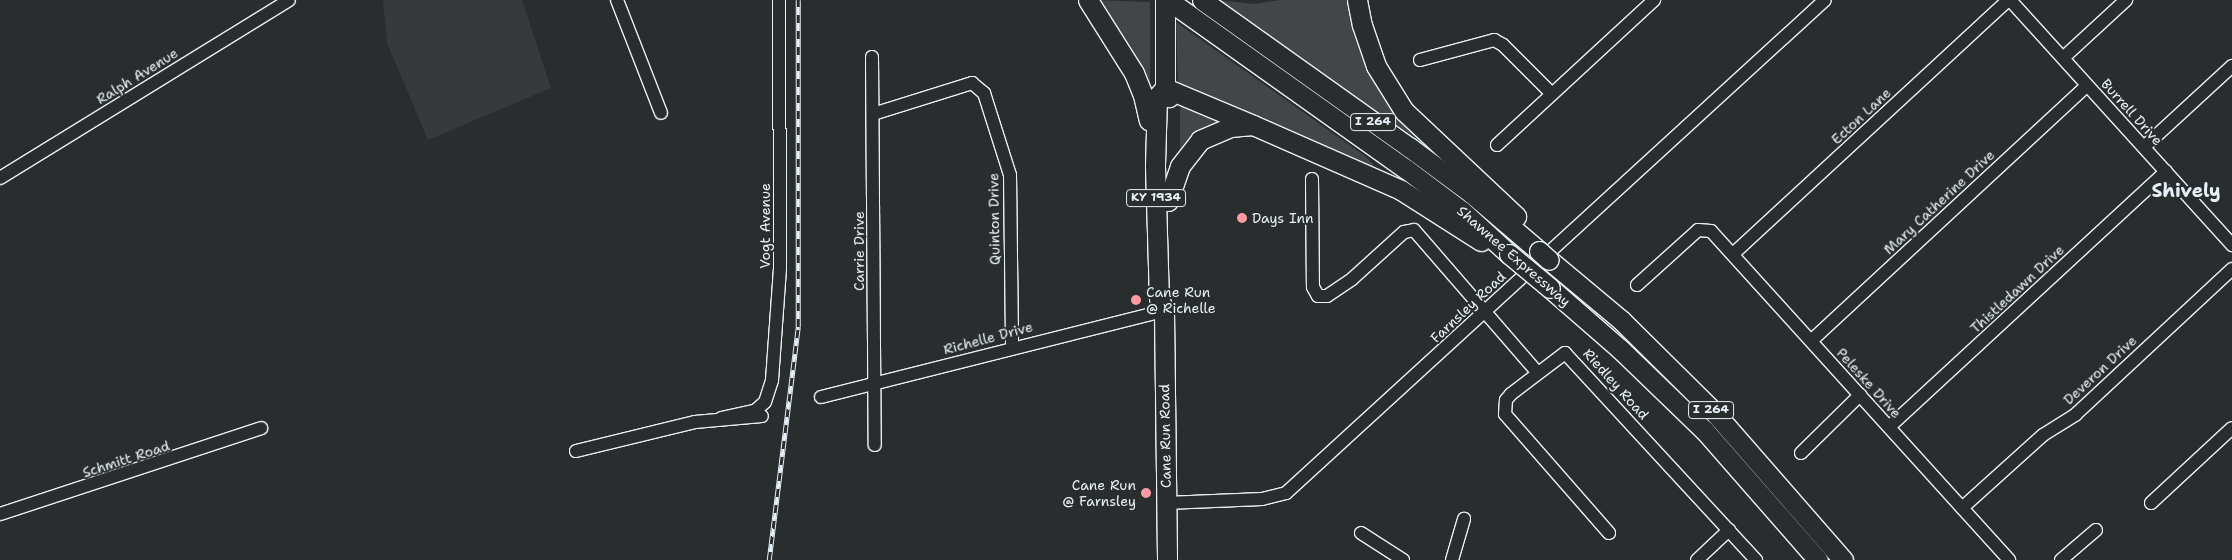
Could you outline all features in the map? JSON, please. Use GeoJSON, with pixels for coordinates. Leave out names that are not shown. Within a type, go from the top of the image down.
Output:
{"type":"FeatureCollection","features":[{"type":"Feature","properties":{"kind":"highway"},"geometry":{"type":"LineString","coordinates":[[1088,0],[1141,88],[1156,166]]}},
{"type":"Feature","properties":{"kind":"highway","name":"Cane Run Road"},"geometry":{"type":"LineString","coordinates":[[1164,311],[1169,300],[1170,269],[1168,201],[1169,94],[1165,88],[1166,0]]}},
{"type":"Feature","properties":{"kind":"highway","name":"Shawnee Expressway"},"geometry":{"type":"LineString","coordinates":[[1166,0],[1406,169],[1462,211],[1509,254],[1620,348],[1697,424],[1818,560]]}},
{"type":"Feature","properties":{"kind":"highway","name":"Shawnee Expressway"},"geometry":{"type":"LineString","coordinates":[[1202,0],[1472,193],[1621,320],[1713,411],[1843,560]]}},
{"type":"Feature","properties":{"kind":"highway"},"geometry":{"type":"LineString","coordinates":[[1357,0],[1369,50],[1399,103],[1424,131],[1538,237],[1540,251]]}},
{"type":"Feature","properties":{"kind":"highway"},"geometry":{"type":"LineString","coordinates":[[1165,88],[1401,190],[1490,248],[1509,254]]}},
{"type":"Feature","properties":{"kind":"highway","name":"Cane Run Road"},"geometry":{"type":"LineString","coordinates":[[1165,88],[1157,97],[1156,166],[1159,298],[1164,311],[1167,560]]}},
{"type":"Feature","properties":{"kind":"highway"},"geometry":{"type":"LineString","coordinates":[[1168,201],[1180,166],[1200,140],[1230,127],[1253,125]]}},
{"type":"Feature","properties":{"kind":"street","name":"Ralph Avenue"},"geometry":{"type":"LineString","coordinates":[[0,178],[289,0]]}},
{"type":"Feature","properties":{"kind":"street"},"geometry":{"type":"LineString","coordinates":[[617,0],[660,113]]}},
{"type":"Feature","properties":{"kind":"street","name":"Vogt Avenue"},"geometry":{"type":"LineString","coordinates":[[576,451],[667,428],[755,410],[765,402],[772,380],[780,259],[779,0]]}},
{"type":"Feature","properties":{"kind":"street"},"geometry":{"type":"LineString","coordinates":[[1497,145],[1654,0]]}},
{"type":"Feature","properties":{"kind":"street","name":"Farnsley Road"},"geometry":{"type":"LineString","coordinates":[[1166,502],[1262,499],[1286,493],[1825,0]]}},
{"type":"Feature","properties":{"kind":"street","name":"Burrell Drive"},"geometry":{"type":"LineString","coordinates":[[2009,0],[2229,237]]}},
{"type":"Feature","properties":{"kind":"street","name":"Ecton Lane"},"geometry":{"type":"LineString","coordinates":[[1733,254],[2009,0]]}},
{"type":"Feature","properties":{"kind":"street"},"geometry":{"type":"LineString","coordinates":[[2063,58],[2126,0]]}},
{"type":"Feature","properties":{"kind":"street"},"geometry":{"type":"LineString","coordinates":[[1420,60],[1494,40],[1503,45],[1552,94]]}},
{"type":"Feature","properties":{"kind":"street","name":"Carrie Drive"},"geometry":{"type":"LineString","coordinates":[[872,57],[874,445]]}},
{"type":"Feature","properties":{"kind":"street"},"geometry":{"type":"LineString","coordinates":[[2144,147],[2232,66]]}},
{"type":"Feature","properties":{"kind":"street","name":"Quinton Drive"},"geometry":{"type":"LineString","coordinates":[[873,114],[972,83],[984,93],[1010,175],[1012,347]]}},
{"type":"Feature","properties":{"kind":"street","name":"Mary Catherine Drive"},"geometry":{"type":"LineString","coordinates":[[1811,341],[2087,85]]}},
{"type":"Feature","properties":{"kind":"street","name":"Thistledawn Drive"},"geometry":{"type":"LineString","coordinates":[[1889,427],[2166,171]]}},
{"type":"Feature","properties":{"kind":"street"},"geometry":{"type":"LineString","coordinates":[[1312,179],[1313,287],[1318,296],[1327,296],[1352,278],[1410,229],[1433,250],[1537,372],[1508,398],[1504,407],[1508,421],[1609,532]]}},
{"type":"Feature","properties":{"kind":"street","name":"Peleske Drive"},"geometry":{"type":"LineString","coordinates":[[1638,285],[1698,230],[1706,229],[1733,254],[2009,560]]}},
{"type":"Feature","properties":{"kind":"street","name":"Deveron Drive"},"geometry":{"type":"LineString","coordinates":[[1962,508],[2043,435],[2076,414],[2232,269]]}},
{"type":"Feature","properties":{"kind":"street","name":"Richelle Drive"},"geometry":{"type":"LineString","coordinates":[[821,397],[1012,347],[1164,311]]}},
{"type":"Feature","properties":{"kind":"street","name":"Riedley Road"},"geometry":{"type":"LineString","coordinates":[[1537,372],[1563,354],[1570,356],[1756,560]]}},
{"type":"Feature","properties":{"kind":"street"},"geometry":{"type":"LineString","coordinates":[[1801,453],[1860,395]]}},
{"type":"Feature","properties":{"kind":"street","name":"Vogt Avenue"},"geometry":{"type":"LineString","coordinates":[[721,418],[762,416]]}},
{"type":"Feature","properties":{"kind":"street","name":"Schmitt Road"},"geometry":{"type":"LineString","coordinates":[[0,514],[208,448],[261,428]]}},
{"type":"Feature","properties":{"kind":"street"},"geometry":{"type":"LineString","coordinates":[[2151,504],[2232,428]]}},
{"type":"Feature","properties":{"kind":"street"},"geometry":{"type":"LineString","coordinates":[[1452,560],[1464,519]]}},
{"type":"Feature","properties":{"kind":"street"},"geometry":{"type":"LineString","coordinates":[[1697,560],[1729,530]]}},
{"type":"Feature","properties":{"kind":"street"},"geometry":{"type":"LineString","coordinates":[[2061,560],[2096,530]]}},
{"type":"Feature","properties":{"kind":"street"},"geometry":{"type":"LineString","coordinates":[[1361,533],[1403,560]]}},
{"type":"Feature","properties":{"kind":"shaded area"},"geometry":{"type":"Polygon","coordinates":[[[383,0],[522,0],[551,88],[428,140],[387,43],[383,0]]]}},
{"type":"Feature","properties":{"kind":"shaded area"},"geometry":{"type":"Polygon","coordinates":[[[1092,0],[1150,2],[1150,100],[1092,0]]]}},
{"type":"Feature","properties":{"kind":"shaded area"},"geometry":{"type":"Polygon","coordinates":[[[1218,0],[1254,4],[1280,0],[1348,0],[1360,50],[1372,76],[1386,100],[1420,141],[1218,0]]]}},
{"type":"Feature","properties":{"kind":"shaded area"},"geometry":{"type":"Polygon","coordinates":[[[1176,22],[1365,156],[1374,165],[1372,167],[1178,84],[1176,22]]]}},
{"type":"Feature","properties":{"kind":"shaded area"},"geometry":{"type":"Polygon","coordinates":[[[1182,104],[1221,121],[1180,153],[1180,109],[1182,104]]]}},
{"type":"Feature","properties":{"kind":"railway"},"geometry":{"type":"LineString","coordinates":[[769,560],[798,327],[798,0]]}},
{"type":"Feature","properties":{"kind":"place","name":"Days Inn"},"geometry":{"type":"Point","coordinates":[1242,218]}},
{"type":"Feature","properties":{"kind":"place","name":"Cane Run @ Richelle"},"geometry":{"type":"Point","coordinates":[1136,300]}},
{"type":"Feature","properties":{"kind":"place","name":"Cane Run @ Farnsley"},"geometry":{"type":"Point","coordinates":[1146,493]}},
{"type":"Feature","properties":{"kind":"district","name":"Shively"},"geometry":{"type":"Point","coordinates":[2186,191]}}]}
